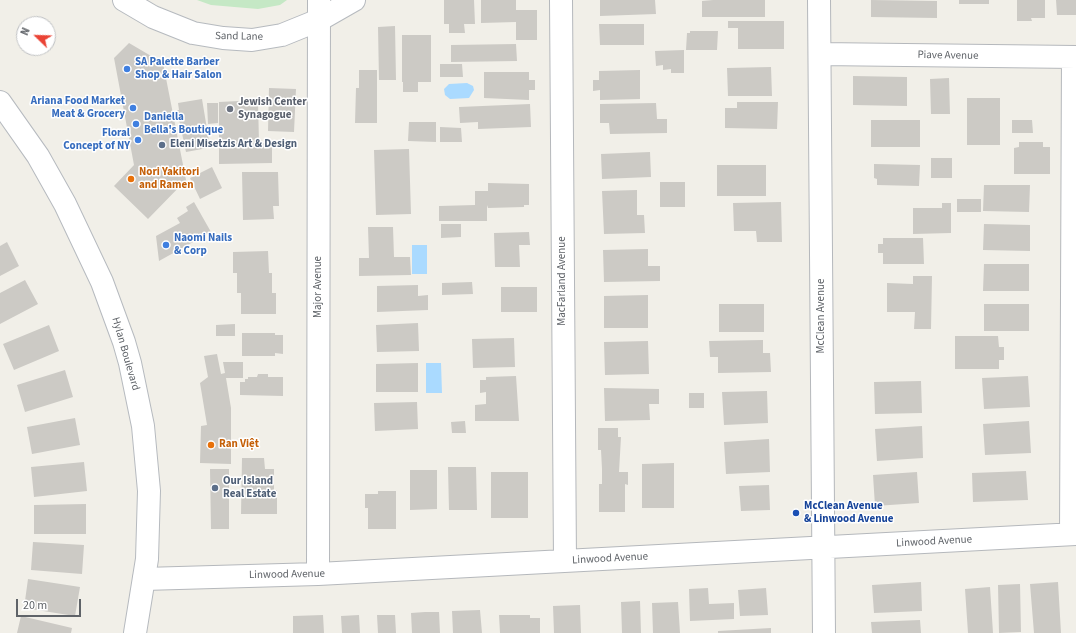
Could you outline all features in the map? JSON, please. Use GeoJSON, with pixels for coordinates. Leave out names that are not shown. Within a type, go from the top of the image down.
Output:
{"type":"FeatureCollection","features":[{"type":"Feature","properties":{"kind":"street","name":"Sand Lane"},"geometry":{"type":"LineString","coordinates":[[124,0],[179,28],[223,38],[252,40],[282,35],[319,10],[354,0]]}},
{"type":"Feature","properties":{"kind":"street","name":"MacFarland Avenue"},"geometry":{"type":"LineString","coordinates":[[561,0],[565,561]]}},
{"type":"Feature","properties":{"kind":"street","name":"McClean Avenue"},"geometry":{"type":"LineString","coordinates":[[819,0],[824,633]]}},
{"type":"Feature","properties":{"kind":"street","name":"Major Avenue"},"geometry":{"type":"LineString","coordinates":[[318,574],[319,10]]}},
{"type":"Feature","properties":{"kind":"street","name":"Piave Avenue"},"geometry":{"type":"LineString","coordinates":[[820,54],[1074,57]]}},
{"type":"Feature","properties":{"kind":"street"},"geometry":{"type":"LineString","coordinates":[[1074,57],[1074,534]]}},
{"type":"Feature","properties":{"kind":"street","name":"Hylan Boulevard"},"geometry":{"type":"LineString","coordinates":[[0,102],[38,156],[65,204],[102,282],[124,342],[139,404],[146,448],[149,514],[144,578],[135,633]]}},
{"type":"Feature","properties":{"kind":"street","name":"Linwood Avenue"},"geometry":{"type":"LineString","coordinates":[[144,578],[318,574],[1074,534]]}},
{"type":"Feature","properties":{"kind":"green space"},"geometry":{"type":"Polygon","coordinates":[[[197,0],[287,0],[280,5],[258,9],[211,5],[197,0]]]}},
{"type":"Feature","properties":{"kind":"water"},"geometry":{"type":"Polygon","coordinates":[[[467,83],[473,86],[474,90],[469,98],[450,99],[445,95],[444,89],[449,84],[467,83]]]}},
{"type":"Feature","properties":{"kind":"water"},"geometry":{"type":"Polygon","coordinates":[[[412,245],[427,245],[427,274],[412,274],[412,245]]]}},
{"type":"Feature","properties":{"kind":"water"},"geometry":{"type":"Polygon","coordinates":[[[426,363],[441,363],[442,393],[426,393],[426,363]]]}},
{"type":"Feature","properties":{"kind":"building"},"geometry":{"type":"Polygon","coordinates":[[[444,0],[474,0],[475,24],[464,24],[465,33],[449,33],[449,24],[444,24],[444,0]]]}},
{"type":"Feature","properties":{"kind":"building"},"geometry":{"type":"Polygon","coordinates":[[[481,0],[516,0],[516,10],[537,10],[537,40],[516,40],[516,22],[481,23],[481,0]]]}},
{"type":"Feature","properties":{"kind":"building"},"geometry":{"type":"Polygon","coordinates":[[[600,0],[655,0],[656,14],[600,16],[600,0]]]}},
{"type":"Feature","properties":{"kind":"building"},"geometry":{"type":"Polygon","coordinates":[[[765,0],[765,17],[702,17],[702,1],[765,0]]]}},
{"type":"Feature","properties":{"kind":"building"},"geometry":{"type":"Polygon","coordinates":[[[871,0],[937,1],[937,18],[871,17],[871,0]]]}},
{"type":"Feature","properties":{"kind":"building"},"geometry":{"type":"Polygon","coordinates":[[[959,0],[989,0],[989,4],[959,4],[959,0]]]}},
{"type":"Feature","properties":{"kind":"building"},"geometry":{"type":"Polygon","coordinates":[[[1017,0],[1045,0],[1045,18],[1031,18],[1032,21],[1017,21],[1017,0]]]}},
{"type":"Feature","properties":{"kind":"building"},"geometry":{"type":"Polygon","coordinates":[[[1056,0],[1076,0],[1076,15],[1057,15],[1056,0]]]}},
{"type":"Feature","properties":{"kind":"building"},"geometry":{"type":"Polygon","coordinates":[[[728,21],[784,21],[784,49],[738,49],[738,28],[728,28],[728,21]]]}},
{"type":"Feature","properties":{"kind":"building"},"geometry":{"type":"Polygon","coordinates":[[[599,24],[644,24],[644,45],[600,45],[599,24]]]}},
{"type":"Feature","properties":{"kind":"building"},"geometry":{"type":"Polygon","coordinates":[[[395,26],[396,80],[379,80],[378,27],[395,26]]]}},
{"type":"Feature","properties":{"kind":"building"},"geometry":{"type":"Polygon","coordinates":[[[690,31],[718,31],[717,50],[686,50],[687,33],[690,33],[690,31]]]}},
{"type":"Feature","properties":{"kind":"building"},"geometry":{"type":"Polygon","coordinates":[[[402,35],[431,35],[431,82],[418,82],[418,92],[403,92],[402,35]]]}},
{"type":"Feature","properties":{"kind":"building"},"geometry":{"type":"Polygon","coordinates":[[[129,43],[163,63],[186,180],[148,219],[114,186],[134,165],[114,58],[129,43]]]}},
{"type":"Feature","properties":{"kind":"building"},"geometry":{"type":"Polygon","coordinates":[[[516,44],[517,61],[451,62],[451,45],[516,44]]]}},
{"type":"Feature","properties":{"kind":"building"},"geometry":{"type":"Polygon","coordinates":[[[684,50],[684,73],[671,73],[671,69],[663,70],[663,65],[656,66],[655,51],[684,50]]]}},
{"type":"Feature","properties":{"kind":"building"},"geometry":{"type":"Polygon","coordinates":[[[440,64],[462,64],[463,77],[440,77],[440,64]]]}},
{"type":"Feature","properties":{"kind":"building"},"geometry":{"type":"Polygon","coordinates":[[[771,67],[772,96],[728,96],[727,68],[771,67]]]}},
{"type":"Feature","properties":{"kind":"building"},"geometry":{"type":"Polygon","coordinates":[[[359,70],[377,70],[377,123],[355,123],[356,88],[359,88],[359,70]]]}},
{"type":"Feature","properties":{"kind":"building"},"geometry":{"type":"Polygon","coordinates":[[[640,70],[640,99],[600,100],[600,90],[593,91],[593,80],[599,80],[599,71],[640,70]]]}},
{"type":"Feature","properties":{"kind":"building"},"geometry":{"type":"Polygon","coordinates":[[[484,72],[529,72],[529,80],[535,80],[535,90],[529,90],[529,100],[484,98],[484,72]]]}},
{"type":"Feature","properties":{"kind":"building"},"geometry":{"type":"Polygon","coordinates":[[[853,76],[907,77],[907,106],[853,105],[853,76]]]}},
{"type":"Feature","properties":{"kind":"building"},"geometry":{"type":"Polygon","coordinates":[[[949,78],[950,114],[931,114],[930,79],[949,78]]]}},
{"type":"Feature","properties":{"kind":"building"},"geometry":{"type":"Polygon","coordinates":[[[269,88],[296,89],[294,132],[268,131],[269,88]]]}},
{"type":"Feature","properties":{"kind":"building"},"geometry":{"type":"Polygon","coordinates":[[[967,98],[1000,98],[1000,145],[967,145],[967,98]]]}},
{"type":"Feature","properties":{"kind":"building"},"geometry":{"type":"Polygon","coordinates":[[[202,99],[209,141],[212,141],[213,147],[186,152],[177,110],[179,110],[178,103],[202,99]]]}},
{"type":"Feature","properties":{"kind":"building"},"geometry":{"type":"Polygon","coordinates":[[[258,101],[259,143],[272,143],[272,163],[219,164],[219,102],[258,101]]]}},
{"type":"Feature","properties":{"kind":"building"},"geometry":{"type":"Polygon","coordinates":[[[737,102],[778,102],[777,129],[725,128],[725,108],[737,108],[737,102]]]}},
{"type":"Feature","properties":{"kind":"building"},"geometry":{"type":"Polygon","coordinates":[[[207,103],[218,103],[218,123],[208,124],[207,103]]]}},
{"type":"Feature","properties":{"kind":"building"},"geometry":{"type":"Polygon","coordinates":[[[656,103],[657,119],[667,119],[667,133],[610,134],[609,123],[600,123],[600,104],[656,103]]]}},
{"type":"Feature","properties":{"kind":"building"},"geometry":{"type":"Polygon","coordinates":[[[530,104],[531,127],[478,129],[478,122],[460,123],[459,107],[530,104]]]}},
{"type":"Feature","properties":{"kind":"building"},"geometry":{"type":"Polygon","coordinates":[[[871,120],[920,120],[920,147],[871,147],[871,120]]]}},
{"type":"Feature","properties":{"kind":"building"},"geometry":{"type":"Polygon","coordinates":[[[1012,120],[1032,120],[1033,133],[1012,133],[1012,120]]]}},
{"type":"Feature","properties":{"kind":"building"},"geometry":{"type":"Polygon","coordinates":[[[409,122],[436,122],[436,142],[408,141],[409,122]]]}},
{"type":"Feature","properties":{"kind":"building"},"geometry":{"type":"Polygon","coordinates":[[[440,127],[461,128],[462,142],[440,142],[440,127]]]}},
{"type":"Feature","properties":{"kind":"building"},"geometry":{"type":"Polygon","coordinates":[[[1019,142],[1043,142],[1043,147],[1050,147],[1050,174],[1014,174],[1014,148],[1019,147],[1019,142]]]}},
{"type":"Feature","properties":{"kind":"building"},"geometry":{"type":"Polygon","coordinates":[[[409,149],[411,214],[376,215],[374,150],[409,149]]]}},
{"type":"Feature","properties":{"kind":"building"},"geometry":{"type":"Polygon","coordinates":[[[650,152],[651,177],[602,179],[601,154],[650,152]]]}},
{"type":"Feature","properties":{"kind":"building"},"geometry":{"type":"Polygon","coordinates":[[[931,158],[952,158],[952,178],[931,178],[931,158]]]}},
{"type":"Feature","properties":{"kind":"building"},"geometry":{"type":"Polygon","coordinates":[[[874,164],[920,165],[919,186],[877,185],[877,179],[874,178],[874,164]]]}},
{"type":"Feature","properties":{"kind":"building"},"geometry":{"type":"Polygon","coordinates":[[[717,165],[766,165],[766,196],[717,196],[717,165]]]}},
{"type":"Feature","properties":{"kind":"building"},"geometry":{"type":"Polygon","coordinates":[[[212,167],[222,188],[200,199],[190,178],[212,167]]]}},
{"type":"Feature","properties":{"kind":"building"},"geometry":{"type":"Polygon","coordinates":[[[242,172],[278,172],[279,206],[273,206],[274,219],[243,220],[242,172]]]}},
{"type":"Feature","properties":{"kind":"building"},"geometry":{"type":"Polygon","coordinates":[[[660,182],[685,182],[685,207],[660,207],[660,182]]]}},
{"type":"Feature","properties":{"kind":"building"},"geometry":{"type":"Polygon","coordinates":[[[488,183],[529,184],[529,205],[524,205],[524,207],[488,208],[487,205],[487,221],[439,221],[439,206],[475,205],[475,191],[488,191],[488,183]]]}},
{"type":"Feature","properties":{"kind":"building"},"geometry":{"type":"Polygon","coordinates":[[[984,185],[1030,185],[1029,212],[983,211],[984,185]]]}},
{"type":"Feature","properties":{"kind":"building"},"geometry":{"type":"Polygon","coordinates":[[[637,190],[637,215],[644,215],[645,233],[604,234],[602,191],[637,190]]]}},
{"type":"Feature","properties":{"kind":"building"},"geometry":{"type":"Polygon","coordinates":[[[957,199],[981,199],[981,212],[957,212],[957,199]]]}},
{"type":"Feature","properties":{"kind":"building"},"geometry":{"type":"Polygon","coordinates":[[[194,202],[211,232],[159,261],[156,236],[180,223],[177,218],[188,211],[186,207],[194,202]]]}},
{"type":"Feature","properties":{"kind":"building"},"geometry":{"type":"Polygon","coordinates":[[[781,202],[782,242],[757,242],[756,231],[734,231],[733,203],[781,202]]]}},
{"type":"Feature","properties":{"kind":"building"},"geometry":{"type":"Polygon","coordinates":[[[942,203],[951,203],[951,233],[913,234],[913,208],[942,208],[942,203]]]}},
{"type":"Feature","properties":{"kind":"building"},"geometry":{"type":"Polygon","coordinates":[[[441,224],[461,224],[461,237],[441,238],[441,224]]]}},
{"type":"Feature","properties":{"kind":"building"},"geometry":{"type":"Polygon","coordinates":[[[984,224],[1030,225],[1030,251],[983,250],[984,224]]]}},
{"type":"Feature","properties":{"kind":"building"},"geometry":{"type":"Polygon","coordinates":[[[368,227],[393,227],[394,257],[410,257],[411,275],[359,276],[359,258],[369,258],[368,227]]]}},
{"type":"Feature","properties":{"kind":"building"},"geometry":{"type":"Polygon","coordinates":[[[529,232],[530,245],[519,245],[520,267],[495,267],[494,233],[529,232]]]}},
{"type":"Feature","properties":{"kind":"building"},"geometry":{"type":"Polygon","coordinates":[[[883,238],[923,238],[924,264],[883,264],[883,253],[878,253],[878,244],[883,244],[883,238]]]}},
{"type":"Feature","properties":{"kind":"building"},"geometry":{"type":"Polygon","coordinates":[[[7,242],[19,266],[0,276],[0,246],[7,242]]]}},
{"type":"Feature","properties":{"kind":"building"},"geometry":{"type":"Polygon","coordinates":[[[648,249],[648,266],[660,266],[660,281],[604,282],[603,250],[648,249]]]}},
{"type":"Feature","properties":{"kind":"building"},"geometry":{"type":"Polygon","coordinates":[[[268,251],[269,273],[272,273],[272,293],[276,293],[276,314],[241,314],[241,293],[237,293],[237,273],[233,273],[233,252],[268,251]]]}},
{"type":"Feature","properties":{"kind":"building"},"geometry":{"type":"Polygon","coordinates":[[[984,264],[1029,264],[1029,291],[983,291],[984,264]]]}},
{"type":"Feature","properties":{"kind":"building"},"geometry":{"type":"Polygon","coordinates":[[[913,276],[932,276],[931,329],[914,329],[915,312],[887,312],[887,283],[913,284],[913,276]]]}},
{"type":"Feature","properties":{"kind":"building"},"geometry":{"type":"Polygon","coordinates":[[[25,280],[38,304],[0,324],[0,293],[25,280]]]}},
{"type":"Feature","properties":{"kind":"building"},"geometry":{"type":"Polygon","coordinates":[[[472,282],[473,294],[442,295],[442,283],[472,282]]]}},
{"type":"Feature","properties":{"kind":"building"},"geometry":{"type":"Polygon","coordinates":[[[418,285],[418,296],[428,295],[428,310],[377,312],[377,286],[418,285]]]}},
{"type":"Feature","properties":{"kind":"building"},"geometry":{"type":"Polygon","coordinates":[[[501,287],[537,287],[537,312],[501,312],[501,287]]]}},
{"type":"Feature","properties":{"kind":"building"},"geometry":{"type":"Polygon","coordinates":[[[648,295],[648,328],[604,328],[604,296],[648,295]]]}},
{"type":"Feature","properties":{"kind":"building"},"geometry":{"type":"Polygon","coordinates":[[[719,304],[764,304],[764,332],[719,332],[719,304]]]}},
{"type":"Feature","properties":{"kind":"building"},"geometry":{"type":"Polygon","coordinates":[[[984,304],[1029,304],[1029,331],[984,331],[984,304]]]}},
{"type":"Feature","properties":{"kind":"building"},"geometry":{"type":"Polygon","coordinates":[[[418,323],[419,351],[377,352],[376,325],[418,323]]]}},
{"type":"Feature","properties":{"kind":"building"},"geometry":{"type":"Polygon","coordinates":[[[235,324],[235,336],[216,336],[216,325],[235,324]]]}},
{"type":"Feature","properties":{"kind":"building"},"geometry":{"type":"Polygon","coordinates":[[[49,325],[59,351],[14,370],[3,344],[49,325]]]}},
{"type":"Feature","properties":{"kind":"building"},"geometry":{"type":"Polygon","coordinates":[[[242,333],[275,333],[275,335],[283,335],[283,354],[275,353],[275,356],[242,356],[242,333]]]}},
{"type":"Feature","properties":{"kind":"building"},"geometry":{"type":"Polygon","coordinates":[[[955,336],[998,336],[999,347],[1004,347],[1004,360],[999,360],[999,369],[955,369],[955,336]]]}},
{"type":"Feature","properties":{"kind":"building"},"geometry":{"type":"Polygon","coordinates":[[[514,338],[515,367],[473,368],[472,339],[514,338]]]}},
{"type":"Feature","properties":{"kind":"building"},"geometry":{"type":"Polygon","coordinates":[[[763,340],[763,353],[770,353],[771,372],[718,373],[718,357],[710,357],[709,341],[763,340]]]}},
{"type":"Feature","properties":{"kind":"building"},"geometry":{"type":"Polygon","coordinates":[[[648,341],[649,374],[605,375],[604,342],[648,341]]]}},
{"type":"Feature","properties":{"kind":"building"},"geometry":{"type":"Polygon","coordinates":[[[217,354],[221,374],[225,373],[223,362],[243,362],[243,378],[226,378],[231,408],[231,464],[200,463],[201,426],[207,425],[200,383],[208,377],[204,356],[217,354]]]}},
{"type":"Feature","properties":{"kind":"building"},"geometry":{"type":"Polygon","coordinates":[[[418,363],[418,392],[376,392],[376,364],[418,363]]]}},
{"type":"Feature","properties":{"kind":"building"},"geometry":{"type":"Polygon","coordinates":[[[65,370],[73,397],[25,412],[17,385],[65,370]]]}},
{"type":"Feature","properties":{"kind":"building"},"geometry":{"type":"Polygon","coordinates":[[[258,374],[268,374],[268,377],[283,377],[283,396],[240,395],[240,382],[245,382],[245,379],[248,379],[248,377],[257,377],[258,374]]]}},
{"type":"Feature","properties":{"kind":"building"},"geometry":{"type":"Polygon","coordinates":[[[516,376],[519,421],[475,421],[475,405],[486,404],[486,392],[480,393],[480,380],[486,380],[486,377],[516,376]]]}},
{"type":"Feature","properties":{"kind":"building"},"geometry":{"type":"Polygon","coordinates":[[[1028,376],[1030,407],[984,409],[982,378],[1028,376]]]}},
{"type":"Feature","properties":{"kind":"building"},"geometry":{"type":"Polygon","coordinates":[[[921,381],[922,413],[875,414],[874,382],[921,381]]]}},
{"type":"Feature","properties":{"kind":"building"},"geometry":{"type":"Polygon","coordinates":[[[604,388],[659,389],[659,404],[649,404],[650,420],[605,421],[604,388]]]}},
{"type":"Feature","properties":{"kind":"building"},"geometry":{"type":"Polygon","coordinates":[[[767,391],[768,423],[724,425],[722,392],[767,391]]]}},
{"type":"Feature","properties":{"kind":"building"},"geometry":{"type":"Polygon","coordinates":[[[689,393],[704,393],[704,408],[689,408],[689,393]]]}},
{"type":"Feature","properties":{"kind":"building"},"geometry":{"type":"Polygon","coordinates":[[[417,402],[418,429],[375,431],[374,403],[417,402]]]}},
{"type":"Feature","properties":{"kind":"building"},"geometry":{"type":"Polygon","coordinates":[[[75,418],[80,445],[32,454],[27,427],[75,418]]]}},
{"type":"Feature","properties":{"kind":"building"},"geometry":{"type":"Polygon","coordinates":[[[465,421],[466,433],[452,433],[451,422],[465,421]]]}},
{"type":"Feature","properties":{"kind":"building"},"geometry":{"type":"Polygon","coordinates":[[[1029,421],[1031,453],[985,455],[983,424],[1029,421]]]}},
{"type":"Feature","properties":{"kind":"building"},"geometry":{"type":"Polygon","coordinates":[[[922,426],[923,458],[877,461],[875,429],[922,426]]]}},
{"type":"Feature","properties":{"kind":"building"},"geometry":{"type":"Polygon","coordinates":[[[598,428],[618,428],[618,437],[621,437],[619,472],[628,472],[628,485],[625,484],[625,512],[599,512],[599,484],[602,484],[602,469],[601,450],[598,450],[598,428]]]}},
{"type":"Feature","properties":{"kind":"building"},"geometry":{"type":"Polygon","coordinates":[[[769,439],[770,472],[726,474],[724,442],[769,439]]]}},
{"type":"Feature","properties":{"kind":"building"},"geometry":{"type":"Polygon","coordinates":[[[242,458],[264,458],[265,469],[274,469],[274,490],[277,490],[277,514],[241,514],[242,458]]]}},
{"type":"Feature","properties":{"kind":"building"},"geometry":{"type":"Polygon","coordinates":[[[84,462],[87,491],[34,497],[31,467],[84,462]]]}},
{"type":"Feature","properties":{"kind":"building"},"geometry":{"type":"Polygon","coordinates":[[[674,463],[674,508],[642,508],[642,464],[674,463]]]}},
{"type":"Feature","properties":{"kind":"building"},"geometry":{"type":"Polygon","coordinates":[[[448,467],[476,467],[477,510],[449,510],[448,467]]]}},
{"type":"Feature","properties":{"kind":"building"},"geometry":{"type":"Polygon","coordinates":[[[210,469],[229,469],[229,529],[211,529],[210,469]]]}},
{"type":"Feature","properties":{"kind":"building"},"geometry":{"type":"Polygon","coordinates":[[[410,470],[437,470],[437,509],[410,510],[410,470]]]}},
{"type":"Feature","properties":{"kind":"building"},"geometry":{"type":"Polygon","coordinates":[[[1026,471],[1028,500],[973,502],[972,473],[1026,471]]]}},
{"type":"Feature","properties":{"kind":"building"},"geometry":{"type":"Polygon","coordinates":[[[491,472],[528,472],[528,518],[491,518],[491,472]]]}},
{"type":"Feature","properties":{"kind":"building"},"geometry":{"type":"Polygon","coordinates":[[[917,472],[919,503],[875,506],[873,475],[917,472]]]}},
{"type":"Feature","properties":{"kind":"building"},"geometry":{"type":"Polygon","coordinates":[[[769,485],[770,510],[741,511],[739,486],[769,485]]]}},
{"type":"Feature","properties":{"kind":"building"},"geometry":{"type":"Polygon","coordinates":[[[378,491],[396,491],[396,529],[368,529],[368,508],[365,508],[365,494],[378,494],[378,491]]]}},
{"type":"Feature","properties":{"kind":"building"},"geometry":{"type":"Polygon","coordinates":[[[86,504],[86,534],[34,534],[34,505],[86,504]]]}},
{"type":"Feature","properties":{"kind":"building"},"geometry":{"type":"Polygon","coordinates":[[[33,542],[84,545],[82,574],[31,570],[33,542]]]}},
{"type":"Feature","properties":{"kind":"building"},"geometry":{"type":"Polygon","coordinates":[[[28,579],[80,587],[75,616],[24,608],[28,579]]]}},
{"type":"Feature","properties":{"kind":"building"},"geometry":{"type":"Polygon","coordinates":[[[921,582],[922,611],[874,613],[872,585],[921,582]]]}},
{"type":"Feature","properties":{"kind":"building"},"geometry":{"type":"Polygon","coordinates":[[[1058,582],[1061,633],[1034,633],[1030,584],[1058,582]]]}},
{"type":"Feature","properties":{"kind":"building"},"geometry":{"type":"Polygon","coordinates":[[[1020,584],[1021,632],[999,633],[998,585],[1020,584]]]}},
{"type":"Feature","properties":{"kind":"building"},"geometry":{"type":"Polygon","coordinates":[[[990,587],[993,633],[968,633],[965,589],[990,587]]]}},
{"type":"Feature","properties":{"kind":"building"},"geometry":{"type":"Polygon","coordinates":[[[708,588],[709,604],[734,603],[734,619],[690,621],[689,589],[708,588]]]}},
{"type":"Feature","properties":{"kind":"building"},"geometry":{"type":"Polygon","coordinates":[[[766,588],[768,615],[740,616],[738,590],[766,588]]]}},
{"type":"Feature","properties":{"kind":"building"},"geometry":{"type":"Polygon","coordinates":[[[640,601],[641,633],[622,633],[621,602],[640,601]]]}},
{"type":"Feature","properties":{"kind":"building"},"geometry":{"type":"Polygon","coordinates":[[[678,602],[680,633],[653,633],[652,603],[678,602]]]}},
{"type":"Feature","properties":{"kind":"building"},"geometry":{"type":"Polygon","coordinates":[[[580,605],[581,633],[554,633],[553,606],[580,605]]]}},
{"type":"Feature","properties":{"kind":"building"},"geometry":{"type":"Polygon","coordinates":[[[480,610],[482,633],[453,633],[452,611],[480,610]]]}},
{"type":"Feature","properties":{"kind":"building"},"geometry":{"type":"Polygon","coordinates":[[[439,612],[440,633],[412,633],[411,613],[439,612]]]}},
{"type":"Feature","properties":{"kind":"building"},"geometry":{"type":"Polygon","coordinates":[[[323,615],[324,633],[293,633],[293,616],[323,615]]]}},
{"type":"Feature","properties":{"kind":"building"},"geometry":{"type":"Polygon","coordinates":[[[359,615],[360,633],[342,633],[341,616],[359,615]]]}},
{"type":"Feature","properties":{"kind":"building"},"geometry":{"type":"Polygon","coordinates":[[[377,615],[395,615],[396,633],[378,633],[377,615]]]}},
{"type":"Feature","properties":{"kind":"building"},"geometry":{"type":"Polygon","coordinates":[[[499,615],[530,615],[530,618],[540,618],[540,633],[500,633],[499,615]]]}},
{"type":"Feature","properties":{"kind":"building"},"geometry":{"type":"Polygon","coordinates":[[[21,616],[72,628],[71,633],[17,633],[21,616]]]}},
{"type":"Feature","properties":{"kind":"building"},"geometry":{"type":"Polygon","coordinates":[[[920,620],[921,633],[872,633],[871,622],[920,620]]]}},
{"type":"Feature","properties":{"kind":"building"},"geometry":{"type":"Polygon","coordinates":[[[771,628],[771,633],[718,633],[718,631],[771,628]]]}},
{"type":"Feature","properties":{"kind":"place","name":"SA Palette Barber Shop & Hair Salon"},"geometry":{"type":"Point","coordinates":[127,69]}},
{"type":"Feature","properties":{"kind":"place","name":"Ariana Food Market Meat & Grocery"},"geometry":{"type":"Point","coordinates":[133,108]}},
{"type":"Feature","properties":{"kind":"place","name":"Jewish Center Synagogue"},"geometry":{"type":"Point","coordinates":[230,109]}},
{"type":"Feature","properties":{"kind":"place","name":"Daniella Bella's Boutique"},"geometry":{"type":"Point","coordinates":[136,124]}},
{"type":"Feature","properties":{"kind":"place","name":"Floral Concept of NY"},"geometry":{"type":"Point","coordinates":[138,140]}},
{"type":"Feature","properties":{"kind":"place","name":"Eleni Misetzis Art & Design"},"geometry":{"type":"Point","coordinates":[162,145]}},
{"type":"Feature","properties":{"kind":"place","name":"Nori Yakitori and Ramen"},"geometry":{"type":"Point","coordinates":[131,179]}},
{"type":"Feature","properties":{"kind":"place","name":"Naomi Nails & Corp"},"geometry":{"type":"Point","coordinates":[166,245]}},
{"type":"Feature","properties":{"kind":"place","name":"Ran Việt"},"geometry":{"type":"Point","coordinates":[211,445]}},
{"type":"Feature","properties":{"kind":"place","name":"Our Island Real Estate"},"geometry":{"type":"Point","coordinates":[215,488]}},
{"type":"Feature","properties":{"kind":"place","name":"McClean Avenue & Linwood Avenue"},"geometry":{"type":"Point","coordinates":[796,513]}}]}
